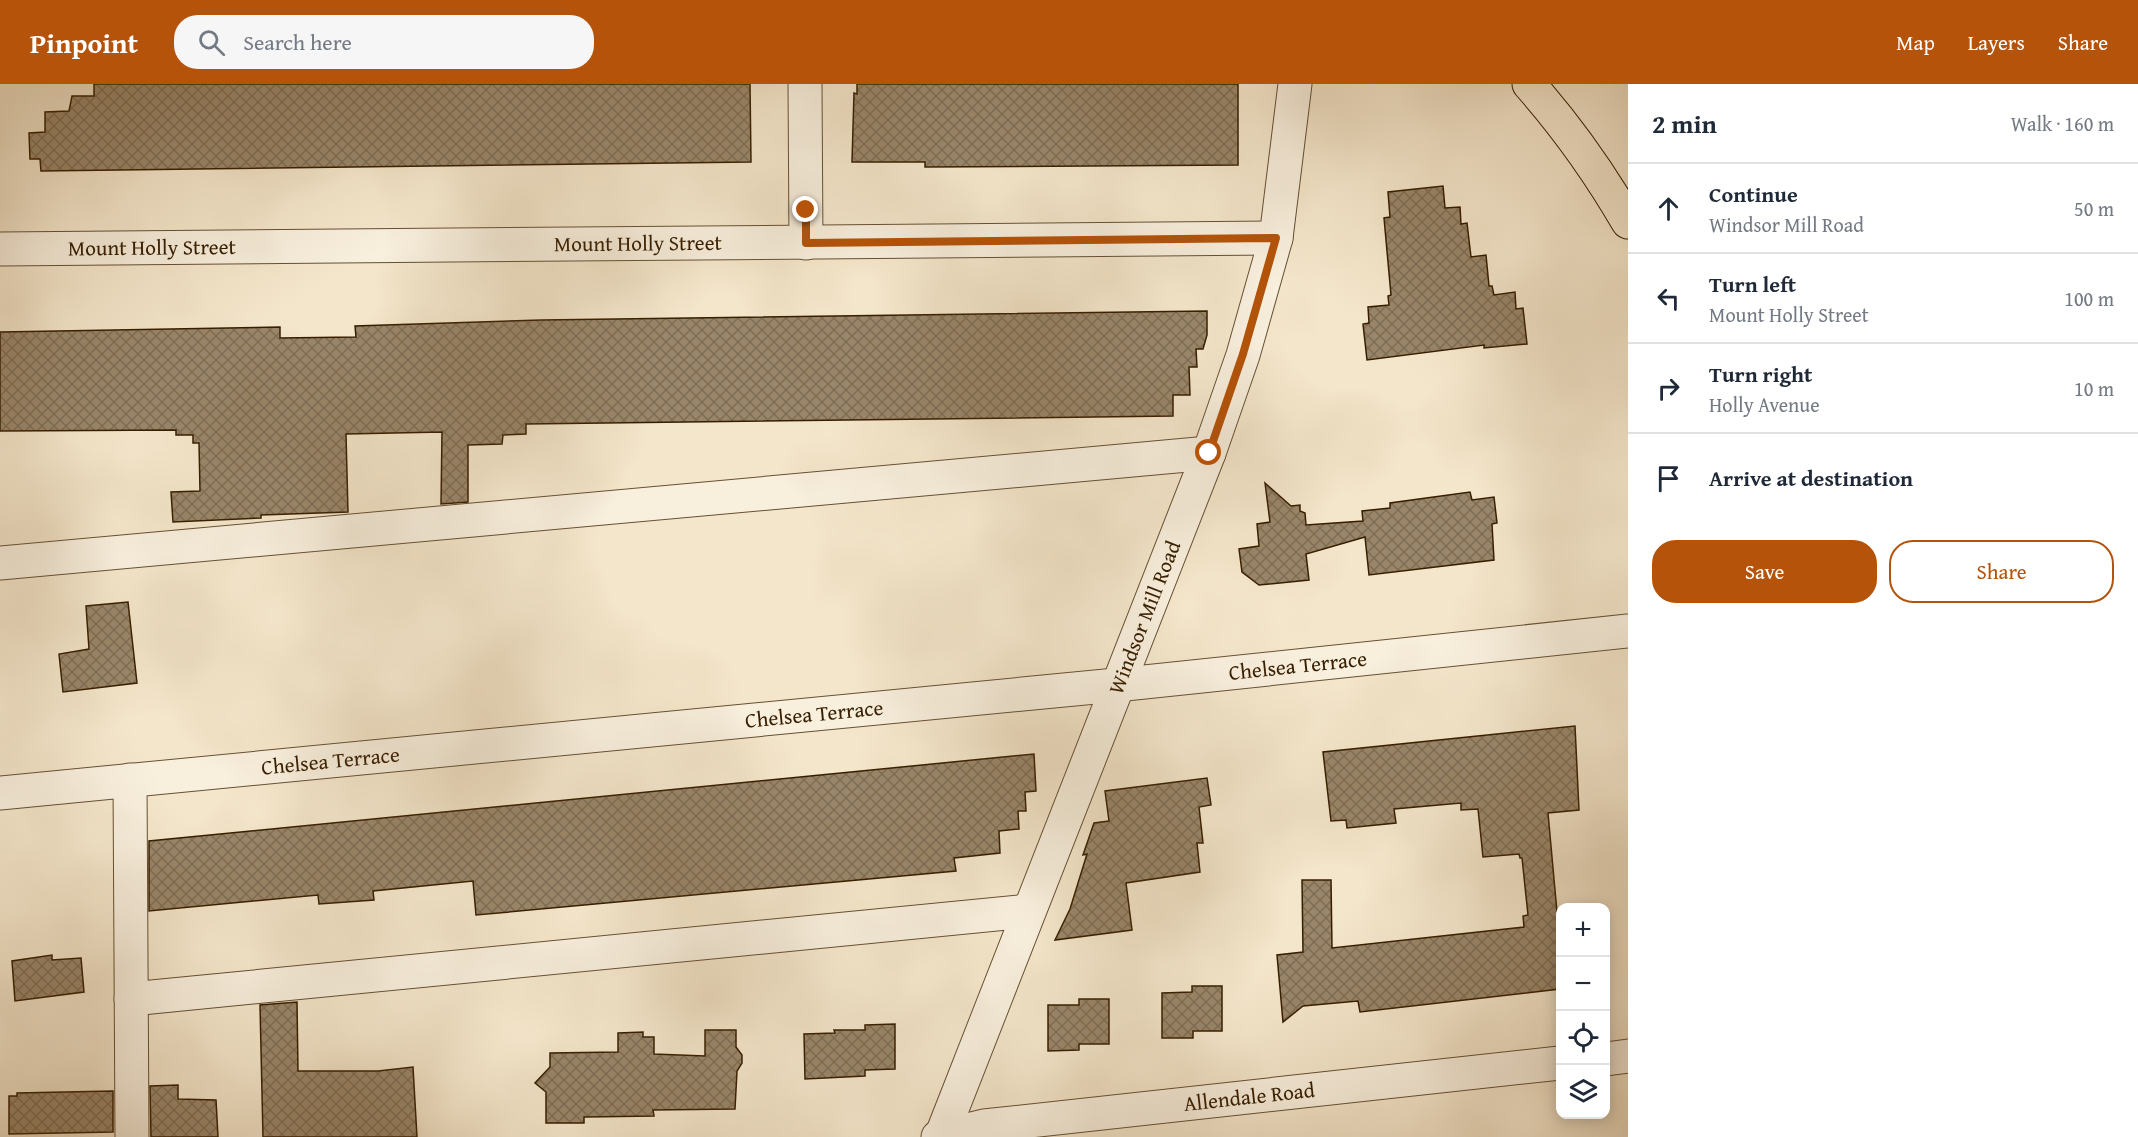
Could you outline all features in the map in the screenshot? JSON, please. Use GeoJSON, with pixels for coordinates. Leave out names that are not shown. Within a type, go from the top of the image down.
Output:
{"type":"FeatureCollection","features":[{"type":"Feature","properties":{"kind":"main road"},"geometry":{"type":"LineString","coordinates":[[1529,84],[1563,123],[1600,175],[1628,222]]}},
{"type":"Feature","properties":{"kind":"street"},"geometry":{"type":"LineString","coordinates":[[805,84],[806,243]]}},
{"type":"Feature","properties":{"kind":"street","name":"Windsor Mill Road"},"geometry":{"type":"LineString","coordinates":[[940,1137],[1209,453],[1243,354],[1276,238],[1295,84]]}},
{"type":"Feature","properties":{"kind":"street","name":"Mount Holly Street"},"geometry":{"type":"LineString","coordinates":[[0,249],[1276,238]]}},
{"type":"Feature","properties":{"kind":"street"},"geometry":{"type":"LineString","coordinates":[[0,563],[1209,453]]}},
{"type":"Feature","properties":{"kind":"street","name":"Chelsea Terrace"},"geometry":{"type":"LineString","coordinates":[[0,793],[1116,685],[1628,631]]}},
{"type":"Feature","properties":{"kind":"street"},"geometry":{"type":"LineString","coordinates":[[129,780],[132,1137]]}},
{"type":"Feature","properties":{"kind":"street"},"geometry":{"type":"LineString","coordinates":[[131,999],[1028,911]]}},
{"type":"Feature","properties":{"kind":"street"},"geometry":{"type":"LineString","coordinates":[[1610,1058],[1628,1056]]}},
{"type":"Feature","properties":{"kind":"street","name":"Allendale Road"},"geometry":{"type":"LineString","coordinates":[[940,1137],[984,1126],[1556,1063]]}},
{"type":"Feature","properties":{"kind":"building"},"geometry":{"type":"Polygon","coordinates":[[[94,84],[750,84],[751,162],[41,171],[40,159],[30,159],[29,133],[45,132],[45,112],[69,111],[72,96],[94,96],[94,84]]]}},
{"type":"Feature","properties":{"kind":"building"},"geometry":{"type":"Polygon","coordinates":[[[857,84],[1238,84],[1238,165],[925,167],[925,162],[852,162],[854,93],[857,94],[857,84]]]}},
{"type":"Feature","properties":{"kind":"building"},"geometry":{"type":"Polygon","coordinates":[[[1443,186],[1445,208],[1460,207],[1461,224],[1467,223],[1471,257],[1486,255],[1489,286],[1492,286],[1494,295],[1515,292],[1516,309],[1523,308],[1527,344],[1484,348],[1484,345],[1367,360],[1363,324],[1369,323],[1368,307],[1389,305],[1388,296],[1391,295],[1384,218],[1390,217],[1388,192],[1443,186]]]}},
{"type":"Feature","properties":{"kind":"building"},"geometry":{"type":"Polygon","coordinates":[[[1207,311],[1207,335],[1203,349],[1196,349],[1197,367],[1189,367],[1190,395],[1173,395],[1173,416],[526,424],[526,434],[503,435],[502,444],[468,445],[468,502],[441,504],[442,432],[346,434],[348,512],[261,515],[261,518],[173,522],[171,492],[200,491],[199,443],[193,443],[193,435],[176,435],[176,430],[0,431],[0,332],[280,327],[280,338],[356,337],[355,326],[541,320],[1207,311]]]}},
{"type":"Feature","properties":{"kind":"building"},"geometry":{"type":"Polygon","coordinates":[[[1265,483],[1291,506],[1300,505],[1300,511],[1305,513],[1306,525],[1363,521],[1362,511],[1390,508],[1390,503],[1470,492],[1472,500],[1494,497],[1497,523],[1492,524],[1494,560],[1369,575],[1365,537],[1306,554],[1309,580],[1259,585],[1242,572],[1239,549],[1259,546],[1257,524],[1270,522],[1265,483]]]}},
{"type":"Feature","properties":{"kind":"building"},"geometry":{"type":"Polygon","coordinates":[[[128,602],[137,683],[63,692],[59,654],[89,649],[86,606],[128,602]]]}},
{"type":"Feature","properties":{"kind":"building"},"geometry":{"type":"Polygon","coordinates":[[[1575,726],[1579,810],[1548,813],[1556,903],[1556,989],[1360,1012],[1358,1001],[1303,1006],[1283,1022],[1277,955],[1303,952],[1302,880],[1331,880],[1332,948],[1524,927],[1523,916],[1528,915],[1522,858],[1519,854],[1483,857],[1478,809],[1461,810],[1461,803],[1394,809],[1396,823],[1347,828],[1346,820],[1331,821],[1323,752],[1575,726]]]}},
{"type":"Feature","properties":{"kind":"building"},"geometry":{"type":"Polygon","coordinates":[[[1034,754],[1036,791],[1025,792],[1026,811],[1018,811],[1019,829],[999,831],[1000,853],[954,858],[956,871],[476,915],[473,881],[373,891],[374,900],[319,904],[318,895],[149,911],[149,841],[1034,754]]]}},
{"type":"Feature","properties":{"kind":"building"},"geometry":{"type":"Polygon","coordinates":[[[1207,778],[1211,805],[1199,807],[1203,843],[1197,843],[1200,872],[1126,883],[1132,930],[1055,940],[1070,909],[1087,854],[1083,855],[1094,823],[1109,821],[1105,791],[1207,778]]]}},
{"type":"Feature","properties":{"kind":"building"},"geometry":{"type":"Polygon","coordinates":[[[52,955],[52,960],[81,958],[84,992],[15,1001],[12,961],[52,955]]]}},
{"type":"Feature","properties":{"kind":"building"},"geometry":{"type":"Polygon","coordinates":[[[1192,986],[1222,986],[1222,1031],[1193,1031],[1193,1038],[1162,1038],[1162,993],[1192,992],[1192,986]]]}},
{"type":"Feature","properties":{"kind":"building"},"geometry":{"type":"Polygon","coordinates":[[[1079,999],[1109,999],[1109,1044],[1079,1044],[1079,1050],[1048,1051],[1048,1005],[1079,1005],[1079,999]]]}},
{"type":"Feature","properties":{"kind":"building"},"geometry":{"type":"Polygon","coordinates":[[[297,1002],[298,1071],[378,1071],[413,1067],[417,1137],[263,1137],[260,1005],[297,1002]]]}},
{"type":"Feature","properties":{"kind":"building"},"geometry":{"type":"Polygon","coordinates":[[[895,1024],[895,1069],[865,1070],[865,1076],[805,1079],[804,1034],[835,1033],[834,1030],[865,1030],[865,1025],[895,1024]]]}},
{"type":"Feature","properties":{"kind":"building"},"geometry":{"type":"Polygon","coordinates":[[[705,1030],[736,1030],[736,1047],[742,1055],[742,1063],[737,1071],[735,1109],[653,1110],[654,1116],[584,1117],[584,1123],[546,1123],[546,1092],[535,1083],[550,1067],[550,1053],[618,1052],[618,1033],[643,1032],[643,1037],[654,1037],[654,1054],[705,1056],[705,1030]]]}},
{"type":"Feature","properties":{"kind":"building"},"geometry":{"type":"Polygon","coordinates":[[[178,1085],[178,1099],[216,1100],[218,1137],[151,1137],[150,1086],[178,1085]]]}},
{"type":"Feature","properties":{"kind":"building"},"geometry":{"type":"Polygon","coordinates":[[[113,1091],[113,1132],[9,1134],[9,1096],[17,1096],[17,1093],[113,1091]]]}},
{"type":"Feature","properties":{"kind":"route"},"geometry":{"type":"LineString","coordinates":[[806,210],[806,243],[1276,238],[1243,354],[1209,453]]}}]}
